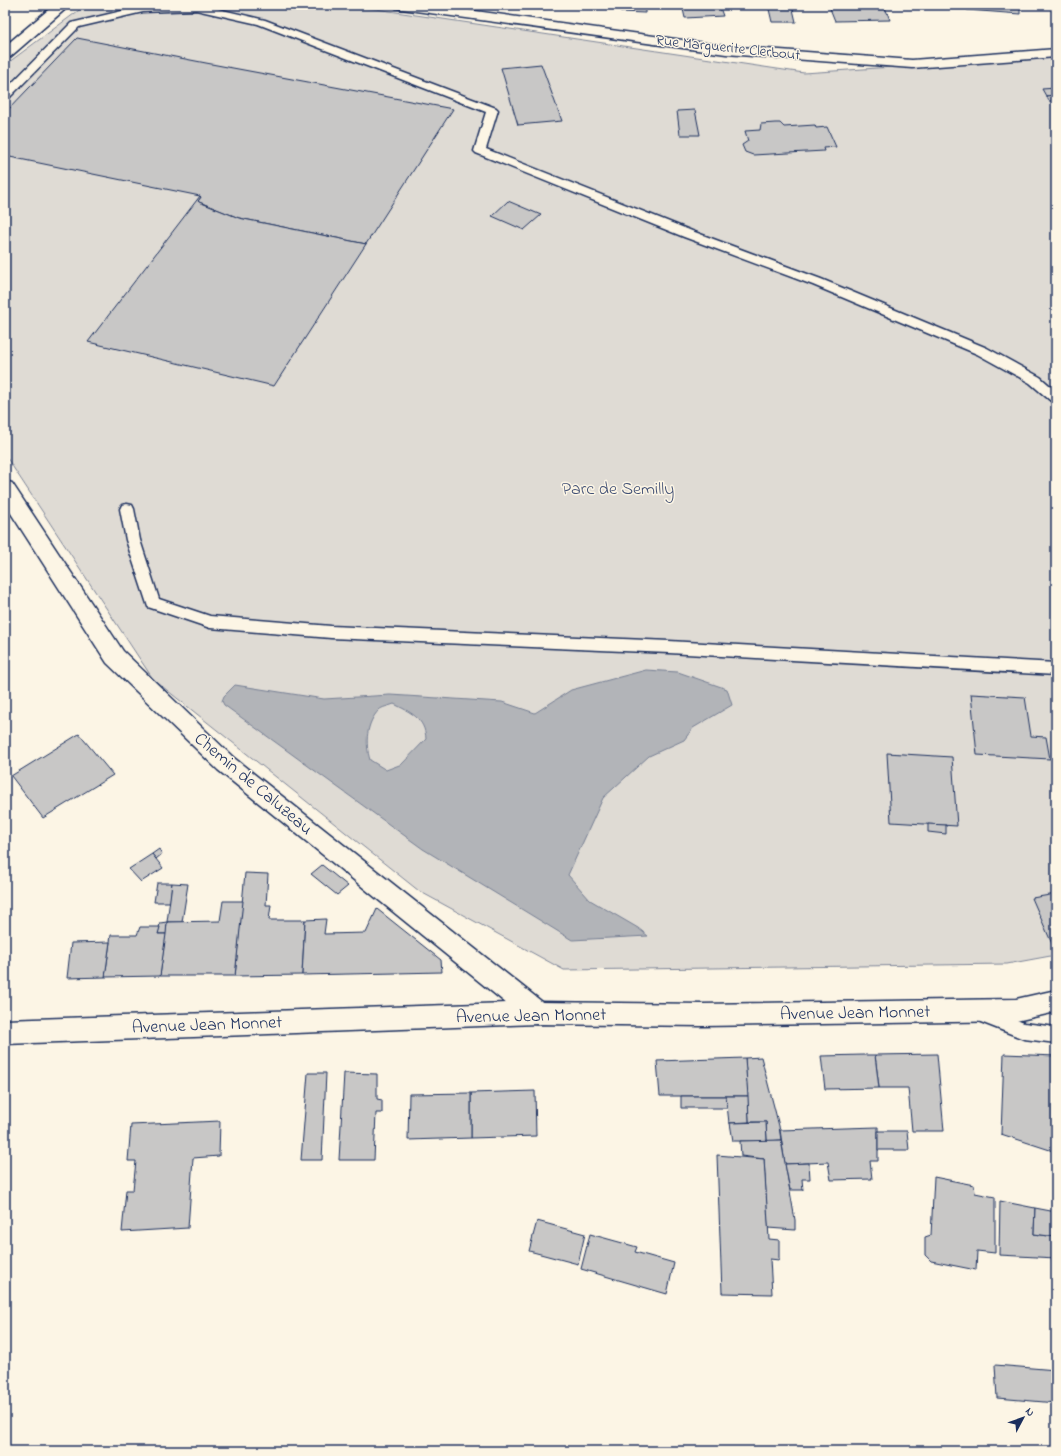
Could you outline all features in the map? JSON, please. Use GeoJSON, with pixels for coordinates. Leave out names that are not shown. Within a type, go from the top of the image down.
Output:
{"type":"FeatureCollection","features":[{"type":"Feature","properties":{"kind":"street"},"geometry":{"type":"LineString","coordinates":[[5,54],[63,5]]}},
{"type":"Feature","properties":{"kind":"street","name":"Rue Marguerite Clerbout"},"geometry":{"type":"LineString","coordinates":[[401,5],[726,50],[912,64],[1056,53]]}},
{"type":"Feature","properties":{"kind":"street","name":"Chemin de Caluzeau"},"geometry":{"type":"LineString","coordinates":[[5,488],[115,657],[226,764],[538,1013]]}},
{"type":"Feature","properties":{"kind":"street","name":"Avenue Jean Monnet"},"geometry":{"type":"LineString","coordinates":[[5,1032],[538,1013],[702,1015],[1016,1010],[1056,1001]]}},
{"type":"Feature","properties":{"kind":"lane"},"geometry":{"type":"LineString","coordinates":[[5,96],[75,25],[143,9],[196,7],[261,22],[492,110],[480,151],[688,234],[817,282],[982,351],[1035,380],[1056,398]]}},
{"type":"Feature","properties":{"kind":"lane"},"geometry":{"type":"LineString","coordinates":[[127,509],[133,540],[153,603],[210,622],[331,632],[669,647],[1056,669]]}},
{"type":"Feature","properties":{"kind":"lane"},"geometry":{"type":"LineString","coordinates":[[971,1010],[1024,1031],[1056,1035]]}},
{"type":"Feature","properties":{"kind":"green space","name":"Parc de Semilly"},"geometry":{"type":"Polygon","coordinates":[[[86,5],[349,5],[804,73],[1056,56],[1056,955],[1007,964],[564,970],[419,891],[153,679],[5,455],[5,65],[86,5]]]}},
{"type":"Feature","properties":{"kind":"shaded area"},"geometry":{"type":"Polygon","coordinates":[[[646,670],[678,672],[727,689],[732,705],[693,728],[684,740],[649,756],[603,798],[568,875],[590,900],[638,928],[648,936],[572,940],[423,849],[224,705],[222,701],[224,696],[235,685],[324,699],[390,695],[502,702],[535,713],[571,690],[646,670]],[[394,704],[380,709],[375,715],[369,727],[367,740],[370,760],[386,770],[402,764],[426,739],[423,726],[420,721],[411,713],[394,704]]]}},
{"type":"Feature","properties":{"kind":"building"},"geometry":{"type":"Polygon","coordinates":[[[621,5],[645,5],[645,13],[621,12],[621,5]]]}},
{"type":"Feature","properties":{"kind":"building"},"geometry":{"type":"Polygon","coordinates":[[[682,5],[719,5],[723,16],[685,18],[682,5]]]}},
{"type":"Feature","properties":{"kind":"building"},"geometry":{"type":"Polygon","coordinates":[[[768,5],[792,5],[796,22],[772,22],[768,5]]]}},
{"type":"Feature","properties":{"kind":"building"},"geometry":{"type":"Polygon","coordinates":[[[884,5],[890,20],[835,21],[829,6],[884,5]]]}},
{"type":"Feature","properties":{"kind":"building"},"geometry":{"type":"Polygon","coordinates":[[[967,5],[1020,5],[1020,14],[967,10],[967,5]]]}},
{"type":"Feature","properties":{"kind":"building"},"geometry":{"type":"Polygon","coordinates":[[[77,38],[453,109],[366,244],[239,218],[199,202],[200,196],[5,156],[5,113],[77,38]]]}},
{"type":"Feature","properties":{"kind":"building"},"geometry":{"type":"Polygon","coordinates":[[[541,64],[562,121],[518,125],[501,68],[541,64]]]}},
{"type":"Feature","properties":{"kind":"building"},"geometry":{"type":"Polygon","coordinates":[[[1056,88],[1056,95],[1046,96],[1042,89],[1056,88]]]}},
{"type":"Feature","properties":{"kind":"building"},"geometry":{"type":"Polygon","coordinates":[[[1056,95],[1056,101],[1049,101],[1046,96],[1056,95]]]}},
{"type":"Feature","properties":{"kind":"building"},"geometry":{"type":"Polygon","coordinates":[[[695,110],[700,135],[680,135],[677,111],[695,110]]]}},
{"type":"Feature","properties":{"kind":"building"},"geometry":{"type":"Polygon","coordinates":[[[780,123],[784,127],[815,125],[816,128],[827,127],[836,147],[823,148],[824,151],[753,155],[745,152],[742,145],[748,141],[745,131],[760,130],[761,124],[780,123]]]}},
{"type":"Feature","properties":{"kind":"building"},"geometry":{"type":"Polygon","coordinates":[[[200,196],[199,202],[239,218],[366,244],[274,386],[88,342],[200,196]]]}},
{"type":"Feature","properties":{"kind":"building"},"geometry":{"type":"Polygon","coordinates":[[[508,201],[541,215],[524,230],[492,216],[508,201]]]}},
{"type":"Feature","properties":{"kind":"building"},"geometry":{"type":"Polygon","coordinates":[[[971,694],[1025,697],[1031,736],[1046,737],[1050,759],[977,755],[971,694]]]}},
{"type":"Feature","properties":{"kind":"building"},"geometry":{"type":"Polygon","coordinates":[[[79,734],[113,775],[43,818],[11,776],[79,734]]]}},
{"type":"Feature","properties":{"kind":"building"},"geometry":{"type":"Polygon","coordinates":[[[887,753],[952,757],[957,826],[891,822],[887,753]]]}},
{"type":"Feature","properties":{"kind":"building"},"geometry":{"type":"Polygon","coordinates":[[[928,824],[946,825],[946,834],[928,832],[928,824]]]}},
{"type":"Feature","properties":{"kind":"building"},"geometry":{"type":"Polygon","coordinates":[[[159,849],[162,854],[156,859],[152,854],[159,849]]]}},
{"type":"Feature","properties":{"kind":"building"},"geometry":{"type":"Polygon","coordinates":[[[152,854],[163,868],[141,882],[129,869],[152,854]]]}},
{"type":"Feature","properties":{"kind":"building"},"geometry":{"type":"Polygon","coordinates":[[[322,865],[348,886],[337,895],[311,874],[322,865]]]}},
{"type":"Feature","properties":{"kind":"building"},"geometry":{"type":"Polygon","coordinates":[[[245,873],[268,874],[266,905],[271,905],[269,920],[305,920],[302,975],[235,976],[245,873]]]}},
{"type":"Feature","properties":{"kind":"building"},"geometry":{"type":"Polygon","coordinates":[[[157,883],[172,883],[170,902],[154,902],[157,883]]]}},
{"type":"Feature","properties":{"kind":"building"},"geometry":{"type":"Polygon","coordinates":[[[172,883],[188,884],[182,922],[167,922],[172,883]]]}},
{"type":"Feature","properties":{"kind":"building"},"geometry":{"type":"Polygon","coordinates":[[[1056,894],[1056,953],[1032,898],[1056,894]]]}},
{"type":"Feature","properties":{"kind":"building"},"geometry":{"type":"Polygon","coordinates":[[[223,901],[243,901],[235,976],[160,976],[167,922],[220,921],[223,901]]]}},
{"type":"Feature","properties":{"kind":"building"},"geometry":{"type":"Polygon","coordinates":[[[377,909],[441,960],[442,972],[302,975],[305,920],[326,919],[324,934],[366,933],[377,909]]]}},
{"type":"Feature","properties":{"kind":"building"},"geometry":{"type":"Polygon","coordinates":[[[167,922],[166,934],[158,934],[160,923],[167,922]]]}},
{"type":"Feature","properties":{"kind":"building"},"geometry":{"type":"Polygon","coordinates":[[[140,927],[160,927],[158,934],[166,934],[160,976],[105,977],[111,935],[137,935],[140,927]]]}},
{"type":"Feature","properties":{"kind":"building"},"geometry":{"type":"Polygon","coordinates":[[[110,942],[105,977],[67,978],[71,943],[110,942]]]}},
{"type":"Feature","properties":{"kind":"building"},"geometry":{"type":"Polygon","coordinates":[[[937,1054],[944,1131],[912,1131],[908,1088],[879,1088],[875,1055],[937,1054]]]}},
{"type":"Feature","properties":{"kind":"building"},"geometry":{"type":"Polygon","coordinates":[[[1004,1054],[1056,1056],[1056,1152],[1001,1134],[1004,1054]]]}},
{"type":"Feature","properties":{"kind":"building"},"geometry":{"type":"Polygon","coordinates":[[[875,1055],[879,1088],[825,1089],[821,1056],[875,1055]]]}},
{"type":"Feature","properties":{"kind":"building"},"geometry":{"type":"Polygon","coordinates":[[[761,1057],[779,1126],[781,1140],[767,1141],[766,1122],[749,1122],[745,1058],[761,1057]]]}},
{"type":"Feature","properties":{"kind":"building"},"geometry":{"type":"Polygon","coordinates":[[[745,1058],[748,1096],[660,1096],[657,1061],[745,1058]]]}},
{"type":"Feature","properties":{"kind":"building"},"geometry":{"type":"Polygon","coordinates":[[[308,1073],[326,1073],[322,1160],[301,1160],[308,1073]]]}},
{"type":"Feature","properties":{"kind":"building"},"geometry":{"type":"Polygon","coordinates":[[[344,1073],[377,1074],[377,1099],[382,1100],[382,1113],[376,1113],[374,1160],[339,1160],[344,1073]]]}},
{"type":"Feature","properties":{"kind":"building"},"geometry":{"type":"Polygon","coordinates":[[[535,1091],[536,1136],[471,1138],[471,1093],[535,1091]]]}},
{"type":"Feature","properties":{"kind":"building"},"geometry":{"type":"Polygon","coordinates":[[[471,1093],[471,1138],[408,1140],[409,1094],[471,1093]]]}},
{"type":"Feature","properties":{"kind":"building"},"geometry":{"type":"Polygon","coordinates":[[[681,1096],[726,1096],[727,1108],[681,1108],[681,1096]]]}},
{"type":"Feature","properties":{"kind":"building"},"geometry":{"type":"Polygon","coordinates":[[[726,1096],[748,1096],[749,1122],[729,1123],[726,1096]]]}},
{"type":"Feature","properties":{"kind":"building"},"geometry":{"type":"Polygon","coordinates":[[[220,1121],[219,1156],[193,1158],[188,1228],[122,1232],[126,1190],[133,1190],[136,1161],[128,1161],[131,1125],[220,1121]]]}},
{"type":"Feature","properties":{"kind":"building"},"geometry":{"type":"Polygon","coordinates":[[[766,1122],[767,1141],[733,1141],[730,1123],[766,1122]]]}},
{"type":"Feature","properties":{"kind":"building"},"geometry":{"type":"Polygon","coordinates":[[[878,1127],[878,1161],[870,1161],[872,1179],[831,1180],[828,1162],[785,1164],[780,1130],[878,1127]]]}},
{"type":"Feature","properties":{"kind":"building"},"geometry":{"type":"Polygon","coordinates":[[[878,1131],[907,1131],[909,1150],[878,1150],[878,1131]]]}},
{"type":"Feature","properties":{"kind":"building"},"geometry":{"type":"Polygon","coordinates":[[[781,1140],[795,1220],[795,1230],[768,1228],[764,1159],[741,1156],[740,1141],[781,1140]]]}},
{"type":"Feature","properties":{"kind":"building"},"geometry":{"type":"Polygon","coordinates":[[[717,1155],[764,1159],[769,1239],[779,1240],[779,1260],[770,1259],[772,1294],[722,1293],[717,1155]]]}},
{"type":"Feature","properties":{"kind":"building"},"geometry":{"type":"Polygon","coordinates":[[[809,1163],[810,1179],[802,1179],[803,1190],[790,1190],[785,1164],[809,1163]]]}},
{"type":"Feature","properties":{"kind":"building"},"geometry":{"type":"Polygon","coordinates":[[[934,1177],[974,1185],[975,1193],[995,1197],[995,1253],[977,1251],[976,1270],[931,1261],[925,1255],[925,1237],[931,1235],[934,1177]]]}},
{"type":"Feature","properties":{"kind":"building"},"geometry":{"type":"Polygon","coordinates":[[[1000,1201],[1035,1208],[1034,1234],[1056,1237],[1056,1258],[999,1255],[1000,1201]]]}},
{"type":"Feature","properties":{"kind":"building"},"geometry":{"type":"Polygon","coordinates":[[[1035,1208],[1056,1212],[1056,1237],[1034,1234],[1035,1208]]]}},
{"type":"Feature","properties":{"kind":"building"},"geometry":{"type":"Polygon","coordinates":[[[537,1221],[585,1234],[578,1264],[529,1251],[537,1221]]]}},
{"type":"Feature","properties":{"kind":"building"},"geometry":{"type":"Polygon","coordinates":[[[590,1234],[637,1247],[635,1252],[674,1263],[667,1294],[581,1269],[590,1234]]]}},
{"type":"Feature","properties":{"kind":"building"},"geometry":{"type":"Polygon","coordinates":[[[1052,1258],[1056,1258],[1056,1271],[1053,1270],[1052,1258]]]}},
{"type":"Feature","properties":{"kind":"building"},"geometry":{"type":"Polygon","coordinates":[[[1053,1341],[1056,1341],[1056,1362],[1055,1362],[1053,1341]]]}},
{"type":"Feature","properties":{"kind":"building"},"geometry":{"type":"Polygon","coordinates":[[[995,1365],[1056,1370],[1056,1403],[997,1398],[995,1365]]]}}]}
